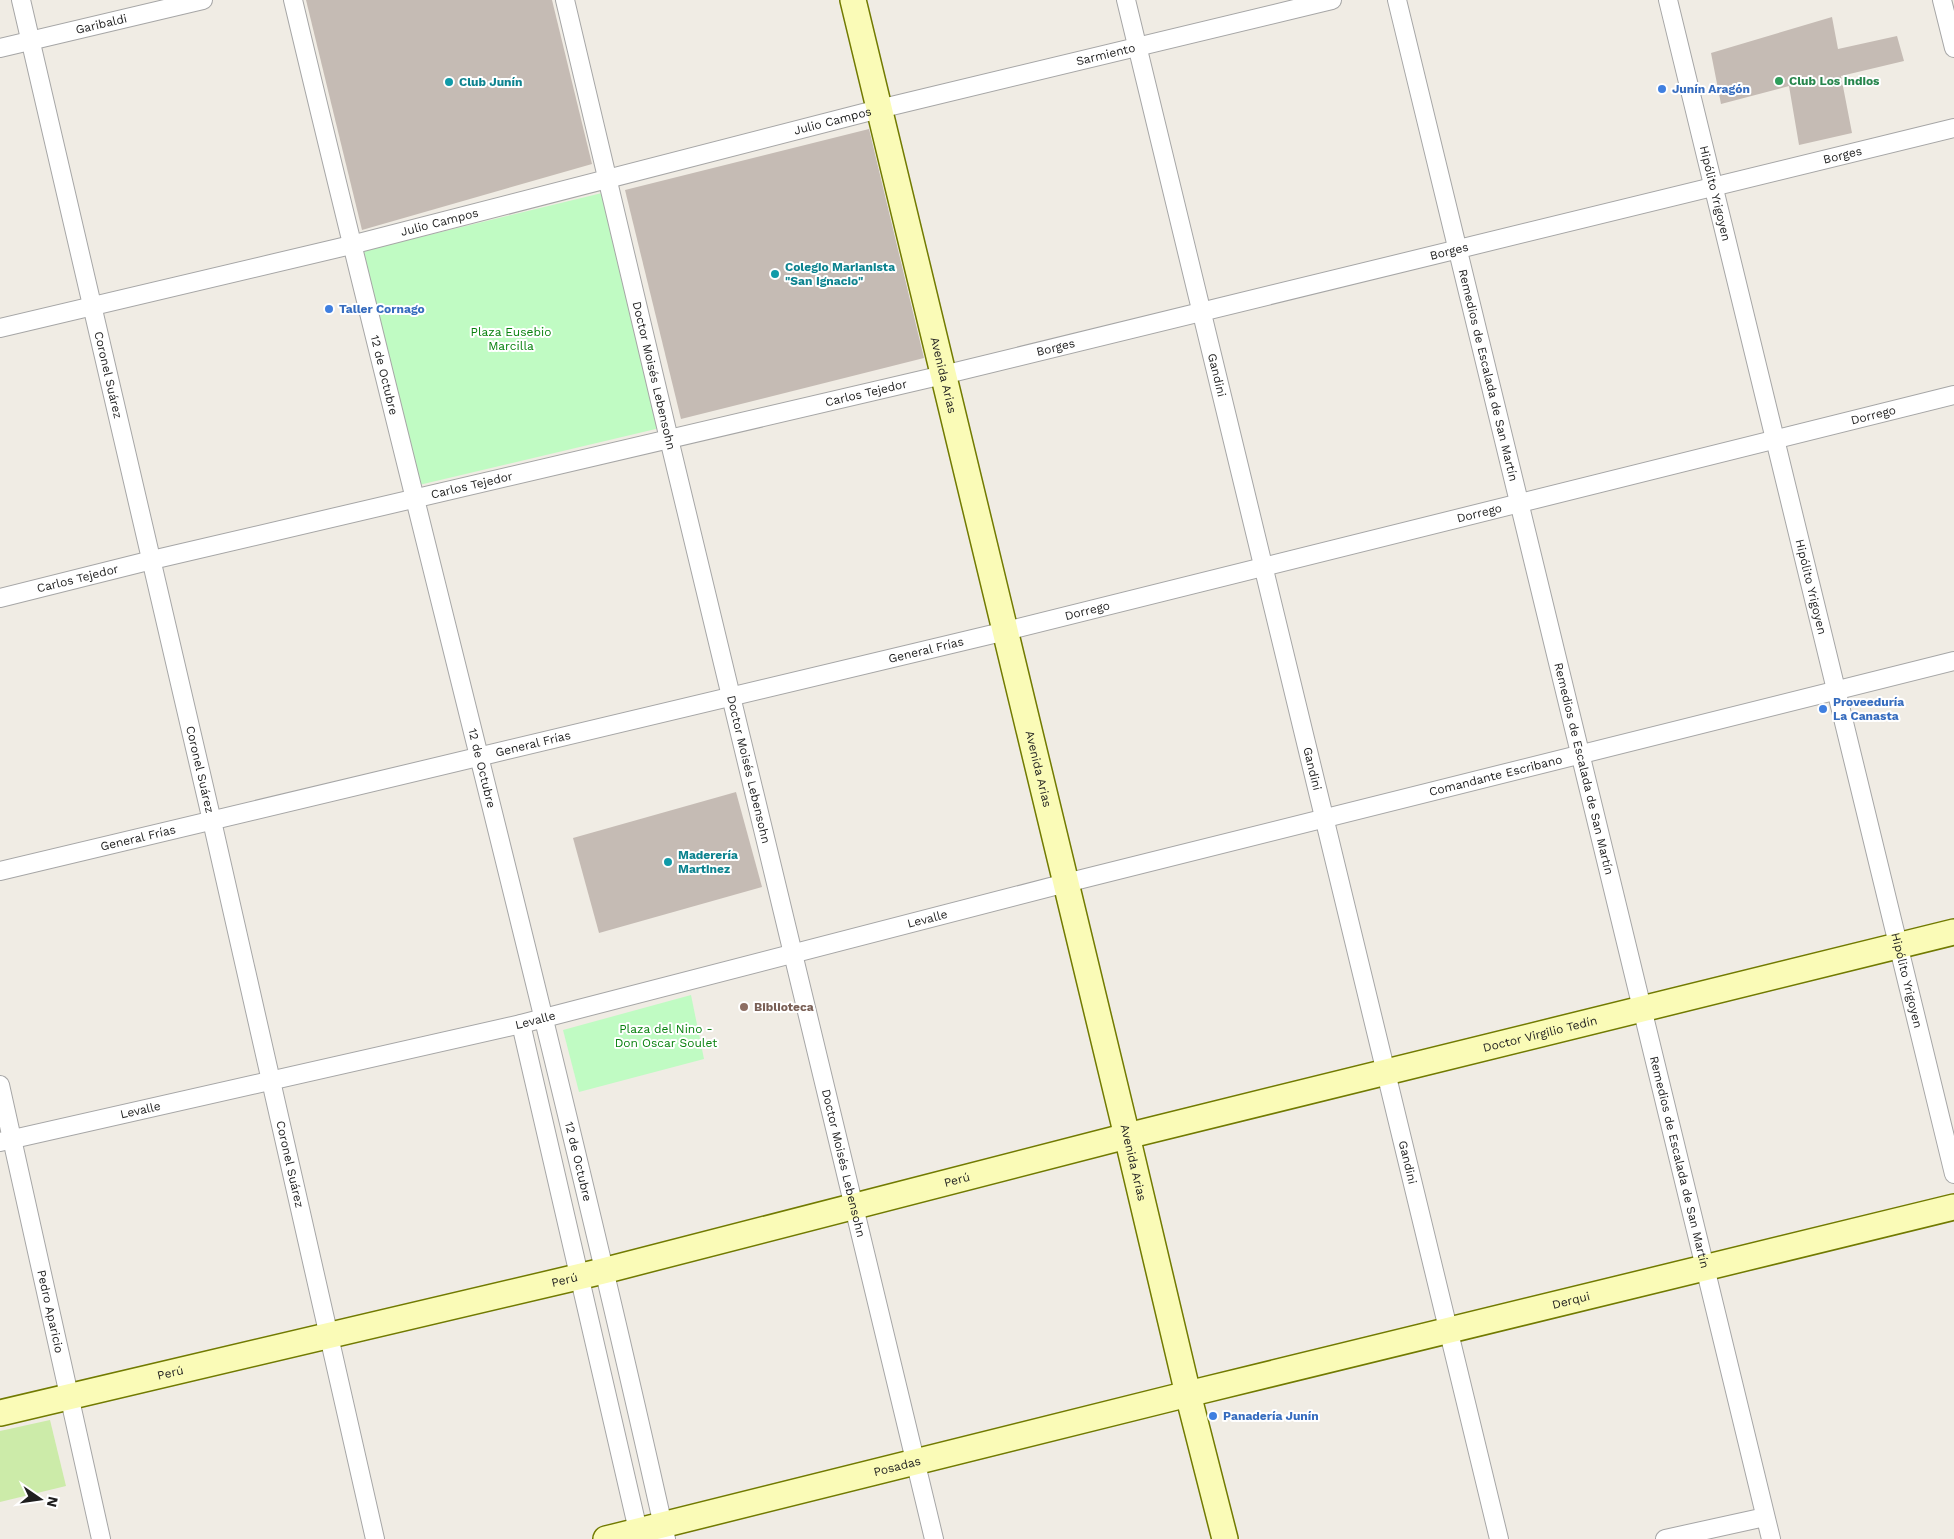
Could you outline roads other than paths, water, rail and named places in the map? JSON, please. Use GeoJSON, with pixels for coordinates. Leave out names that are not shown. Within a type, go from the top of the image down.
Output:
{"type":"FeatureCollection","features":[{"type":"Feature","properties":{"kind":"main road","name":"Avenida Arias"},"geometry":{"type":"LineString","coordinates":[[853,0],[1188,1394],[1225,1539]]}},
{"type":"Feature","properties":{"kind":"main road","name":"Doctor Virgilio Tedín"},"geometry":{"type":"LineString","coordinates":[[1127,1136],[1954,932]]}},
{"type":"Feature","properties":{"kind":"main road","name":"Perú"},"geometry":{"type":"LineString","coordinates":[[0,1413],[603,1272],[1127,1136]]}},
{"type":"Feature","properties":{"kind":"main road","name":"Derqui"},"geometry":{"type":"LineString","coordinates":[[1188,1394],[1954,1207]]}},
{"type":"Feature","properties":{"kind":"main road","name":"Posadas"},"geometry":{"type":"LineString","coordinates":[[606,1539],[664,1532],[916,1462],[1188,1394]]}},
{"type":"Feature","properties":{"kind":"street","name":"Coronel Suárez"},"geometry":{"type":"LineString","coordinates":[[21,0],[152,560],[375,1539]]}},
{"type":"Feature","properties":{"kind":"street","name":"Garibaldi"},"geometry":{"type":"LineString","coordinates":[[0,48],[203,0]]}},
{"type":"Feature","properties":{"kind":"street","name":"12 de Octubre"},"geometry":{"type":"LineString","coordinates":[[293,0],[351,245],[543,1018],[664,1532]]}},
{"type":"Feature","properties":{"kind":"street","name":"Doctor Moisés Lebensohn"},"geometry":{"type":"LineString","coordinates":[[565,0],[934,1539]]}},
{"type":"Feature","properties":{"kind":"street","name":"Gandini"},"geometry":{"type":"LineString","coordinates":[[1126,0],[1498,1539]]}},
{"type":"Feature","properties":{"kind":"street","name":"Sarmiento"},"geometry":{"type":"LineString","coordinates":[[879,109],[1332,0]]}},
{"type":"Feature","properties":{"kind":"street","name":"Remedios de Escalada de San Martín"},"geometry":{"type":"LineString","coordinates":[[1397,0],[1771,1539]]}},
{"type":"Feature","properties":{"kind":"street","name":"Hipólito Yrigoyen"},"geometry":{"type":"LineString","coordinates":[[1668,0],[1954,1174]]}},
{"type":"Feature","properties":{"kind":"street"},"geometry":{"type":"LineString","coordinates":[[1942,0],[1954,48]]}},
{"type":"Feature","properties":{"kind":"street","name":"Julio Campos"},"geometry":{"type":"LineString","coordinates":[[0,328],[351,245],[879,109]]}},
{"type":"Feature","properties":{"kind":"street","name":"Borges"},"geometry":{"type":"LineString","coordinates":[[943,376],[1954,128]]}},
{"type":"Feature","properties":{"kind":"street","name":"Carlos Tejedor"},"geometry":{"type":"LineString","coordinates":[[0,598],[152,560],[943,376]]}},
{"type":"Feature","properties":{"kind":"street","name":"Dorrego"},"geometry":{"type":"LineString","coordinates":[[1006,631],[1954,395]]}},
{"type":"Feature","properties":{"kind":"street","name":"General Frías"},"geometry":{"type":"LineString","coordinates":[[0,871],[1006,631]]}},
{"type":"Feature","properties":{"kind":"street","name":"Comandante Escribano"},"geometry":{"type":"LineString","coordinates":[[1066,884],[1954,661]]}},
{"type":"Feature","properties":{"kind":"street","name":"Levalle"},"geometry":{"type":"LineString","coordinates":[[6,1141],[521,1024],[1066,884]]}},
{"type":"Feature","properties":{"kind":"street","name":"12 de Octubre"},"geometry":{"type":"LineString","coordinates":[[521,1024],[639,1535]]}},
{"type":"Feature","properties":{"kind":"street","name":"Pedro Aparicio"},"geometry":{"type":"LineString","coordinates":[[0,1085],[6,1141],[101,1539]]}},
{"type":"Feature","properties":{"kind":"street"},"geometry":{"type":"LineString","coordinates":[[1665,1539],[1765,1516]]}},
{"type":"Feature","properties":{"kind":"place","name":"Club Los Indios"},"geometry":{"type":"Point","coordinates":[1779,81]}},
{"type":"Feature","properties":{"kind":"place","name":"Club Junín"},"geometry":{"type":"Point","coordinates":[449,82]}},
{"type":"Feature","properties":{"kind":"place","name":"Junín Aragón"},"geometry":{"type":"Point","coordinates":[1662,89]}},
{"type":"Feature","properties":{"kind":"place","name":"Colegio Marianista \"San Ignacio\""},"geometry":{"type":"Point","coordinates":[775,274]}},
{"type":"Feature","properties":{"kind":"place","name":"Taller Cornago"},"geometry":{"type":"Point","coordinates":[329,309]}},
{"type":"Feature","properties":{"kind":"place","name":"Proveeduría La Canasta"},"geometry":{"type":"Point","coordinates":[1823,709]}},
{"type":"Feature","properties":{"kind":"place","name":"Maderería Martinez"},"geometry":{"type":"Point","coordinates":[668,862]}},
{"type":"Feature","properties":{"kind":"place","name":"Biblioteca"},"geometry":{"type":"Point","coordinates":[744,1007]}},
{"type":"Feature","properties":{"kind":"place","name":"Panadería Junín"},"geometry":{"type":"Point","coordinates":[1213,1416]}},
{"type":"Feature","properties":{"kind":"park label","name":"Plaza Eusebio Marcilla"},"geometry":{"type":"Point","coordinates":[511,339]}},
{"type":"Feature","properties":{"kind":"park label","name":"Plaza del Nino - Don Oscar Soulet"},"geometry":{"type":"Point","coordinates":[666,1036]}}]}
